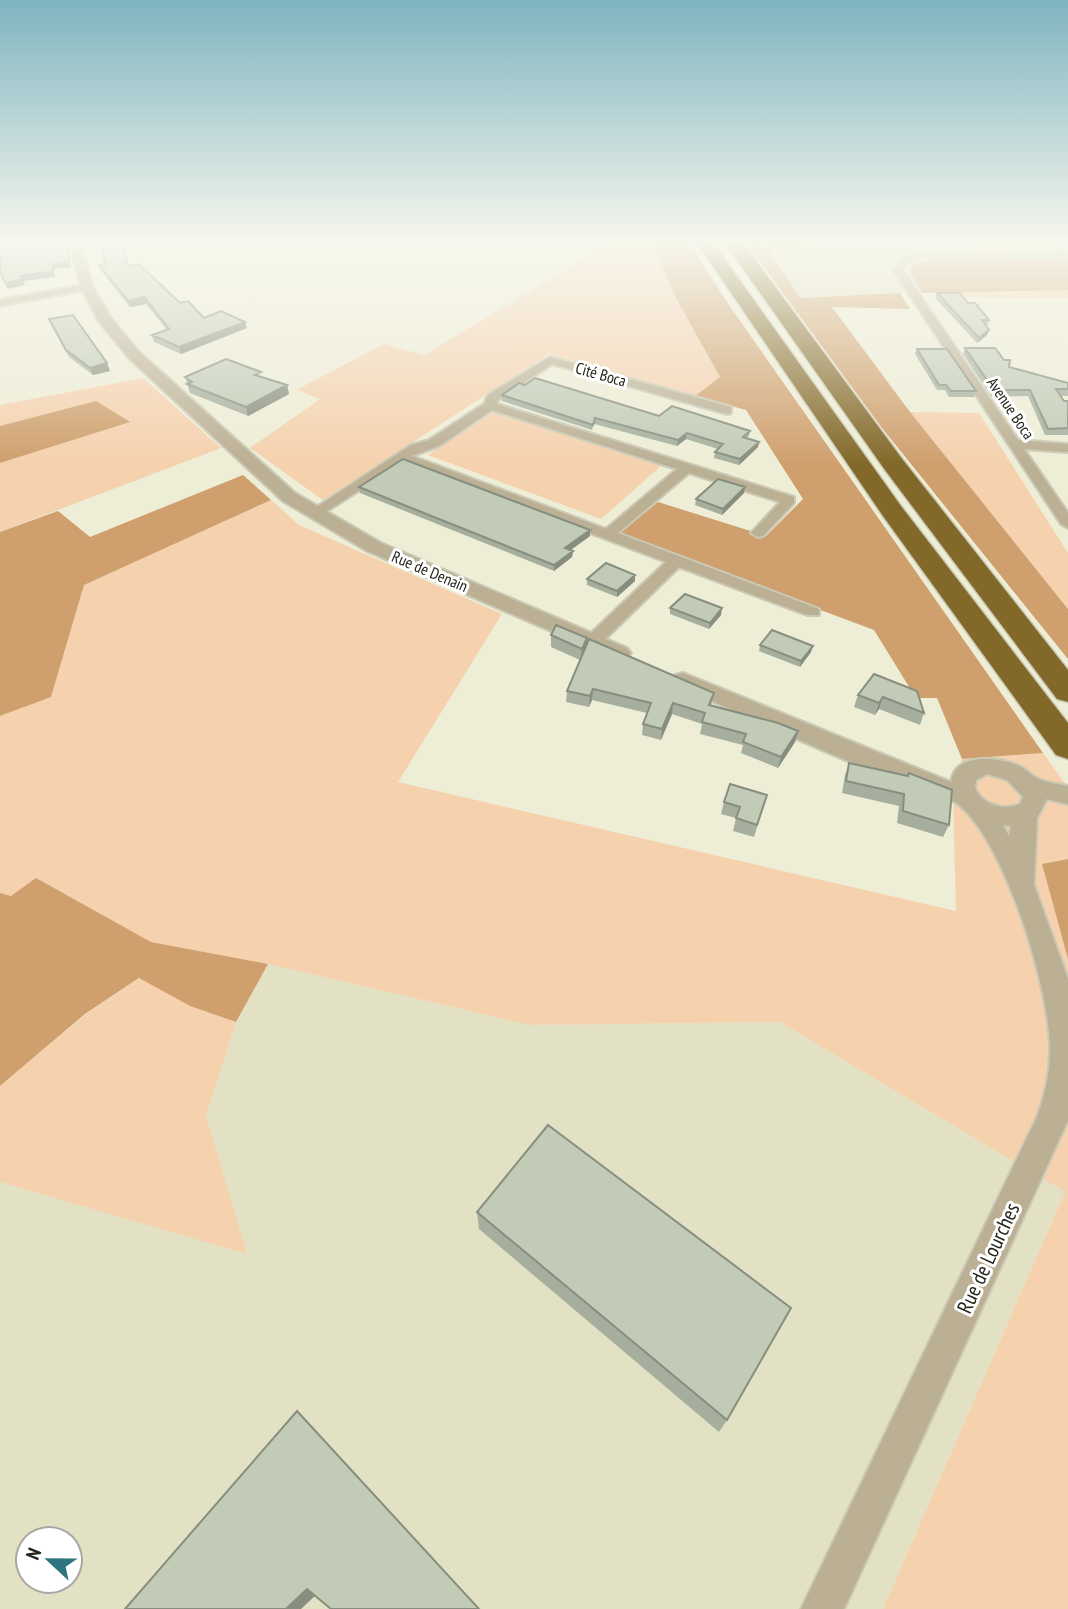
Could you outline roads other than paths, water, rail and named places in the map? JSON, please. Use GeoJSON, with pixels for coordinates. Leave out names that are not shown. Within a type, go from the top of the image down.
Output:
{"type":"FeatureCollection","features":[{"type":"Feature","properties":{"kind":"highway"},"geometry":{"type":"LineString","coordinates":[[755,315],[878,491],[1068,747]]}},
{"type":"Feature","properties":{"kind":"highway"},"geometry":{"type":"LineString","coordinates":[[785,315],[894,465],[1068,692]]}},
{"type":"Feature","properties":{"kind":"street","name":"Rue de Denain"},"geometry":{"type":"LineString","coordinates":[[102,315],[134,355],[271,481],[313,514],[380,550],[642,662]]}},
{"type":"Feature","properties":{"kind":"street","name":"Avenue Boca"},"geometry":{"type":"LineString","coordinates":[[927,315],[1068,524]]}},
{"type":"Feature","properties":{"kind":"street","name":"Cité Boca"},"geometry":{"type":"LineString","coordinates":[[313,514],[401,457],[419,447],[434,443],[490,406],[492,398],[550,360],[727,410]]}},
{"type":"Feature","properties":{"kind":"street"},"geometry":{"type":"LineString","coordinates":[[490,406],[789,500],[758,533]]}},
{"type":"Feature","properties":{"kind":"street"},"geometry":{"type":"LineString","coordinates":[[1014,444],[1068,447]]}},
{"type":"Feature","properties":{"kind":"street"},"geometry":{"type":"LineString","coordinates":[[401,457],[813,612]]}},
{"type":"Feature","properties":{"kind":"street"},"geometry":{"type":"LineString","coordinates":[[606,536],[687,468]]}},
{"type":"Feature","properties":{"kind":"street"},"geometry":{"type":"LineString","coordinates":[[593,641],[675,562]]}},
{"type":"Feature","properties":{"kind":"street"},"geometry":{"type":"LineString","coordinates":[[667,673],[1005,817],[1028,803],[1068,795]]}},
{"type":"Feature","properties":{"kind":"street"},"geometry":{"type":"LineString","coordinates":[[892,767],[934,772],[970,771],[982,767],[1003,769],[1028,803]]}},
{"type":"Feature","properties":{"kind":"street"},"geometry":{"type":"LineString","coordinates":[[970,771],[962,783],[972,803]]}},
{"type":"Feature","properties":{"kind":"street","name":"Rue de Lourches"},"geometry":{"type":"LineString","coordinates":[[822,1609],[1057,1105],[1064,1067],[1063,1027],[1049,967],[1024,892],[993,830],[972,803]]}},
{"type":"Feature","properties":{"kind":"street"},"geometry":{"type":"LineString","coordinates":[[1028,803],[1068,805]]}},
{"type":"Feature","properties":{"kind":"street","name":"Rue de Lourches"},"geometry":{"type":"LineString","coordinates":[[1024,892],[1020,853],[1028,803]]}}]}
